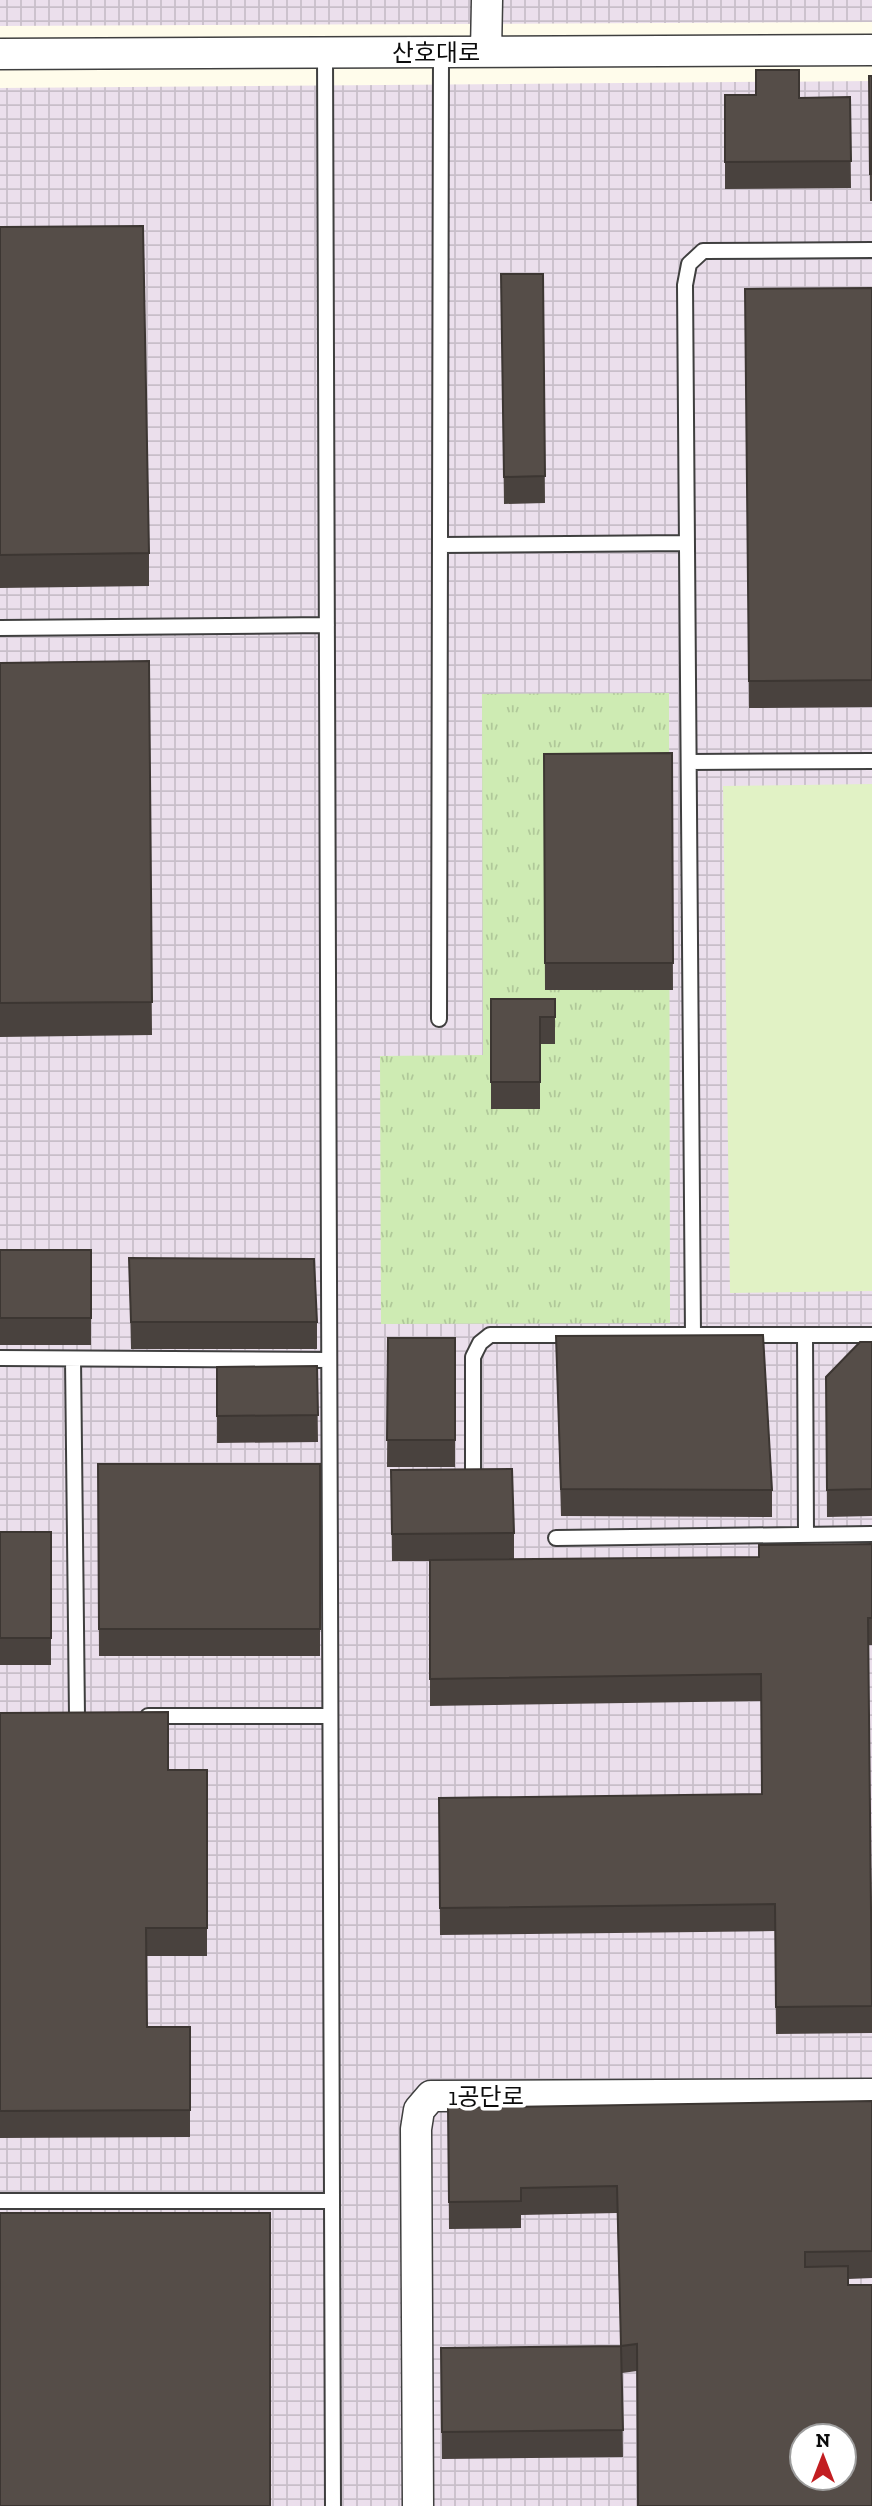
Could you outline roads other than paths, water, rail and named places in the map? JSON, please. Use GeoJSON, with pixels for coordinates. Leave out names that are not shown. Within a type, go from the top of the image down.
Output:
{"type":"FeatureCollection","features":[{"type":"Feature","properties":{"kind":"street"},"geometry":{"type":"LineString","coordinates":[[486,52],[487,0]]}},
{"type":"Feature","properties":{"kind":"street","name":"산호대로"},"geometry":{"type":"LineString","coordinates":[[0,54],[872,50]]}},
{"type":"Feature","properties":{"kind":"street","name":"1공단로"},"geometry":{"type":"LineString","coordinates":[[418,2506],[416,2129],[419,2110],[431,2096],[872,2094]]}},
{"type":"Feature","properties":{"kind":"lane"},"geometry":{"type":"LineString","coordinates":[[439,1019],[441,52]]}},
{"type":"Feature","properties":{"kind":"lane"},"geometry":{"type":"LineString","coordinates":[[326,53],[333,2506]]}},
{"type":"Feature","properties":{"kind":"lane"},"geometry":{"type":"LineString","coordinates":[[693,1335],[685,285],[689,264],[703,251],[872,250]]}},
{"type":"Feature","properties":{"kind":"lane"},"geometry":{"type":"LineString","coordinates":[[440,545],[687,543]]}},
{"type":"Feature","properties":{"kind":"lane"},"geometry":{"type":"LineString","coordinates":[[0,628],[327,625]]}},
{"type":"Feature","properties":{"kind":"lane"},"geometry":{"type":"LineString","coordinates":[[689,762],[872,761]]}},
{"type":"Feature","properties":{"kind":"lane"},"geometry":{"type":"LineString","coordinates":[[473,1475],[473,1357],[480,1343],[490,1335],[872,1335]]}},
{"type":"Feature","properties":{"kind":"lane"},"geometry":{"type":"LineString","coordinates":[[805,1335],[806,1534]]}},
{"type":"Feature","properties":{"kind":"lane"},"geometry":{"type":"LineString","coordinates":[[0,1358],[330,1360]]}},
{"type":"Feature","properties":{"kind":"lane"},"geometry":{"type":"LineString","coordinates":[[72,1359],[77,1716]]}},
{"type":"Feature","properties":{"kind":"lane"},"geometry":{"type":"LineString","coordinates":[[556,1538],[872,1534]]}},
{"type":"Feature","properties":{"kind":"lane"},"geometry":{"type":"LineString","coordinates":[[130,1716],[330,1716]]}},
{"type":"Feature","properties":{"kind":"lane"},"geometry":{"type":"LineString","coordinates":[[0,2201],[332,2201]]}}]}
